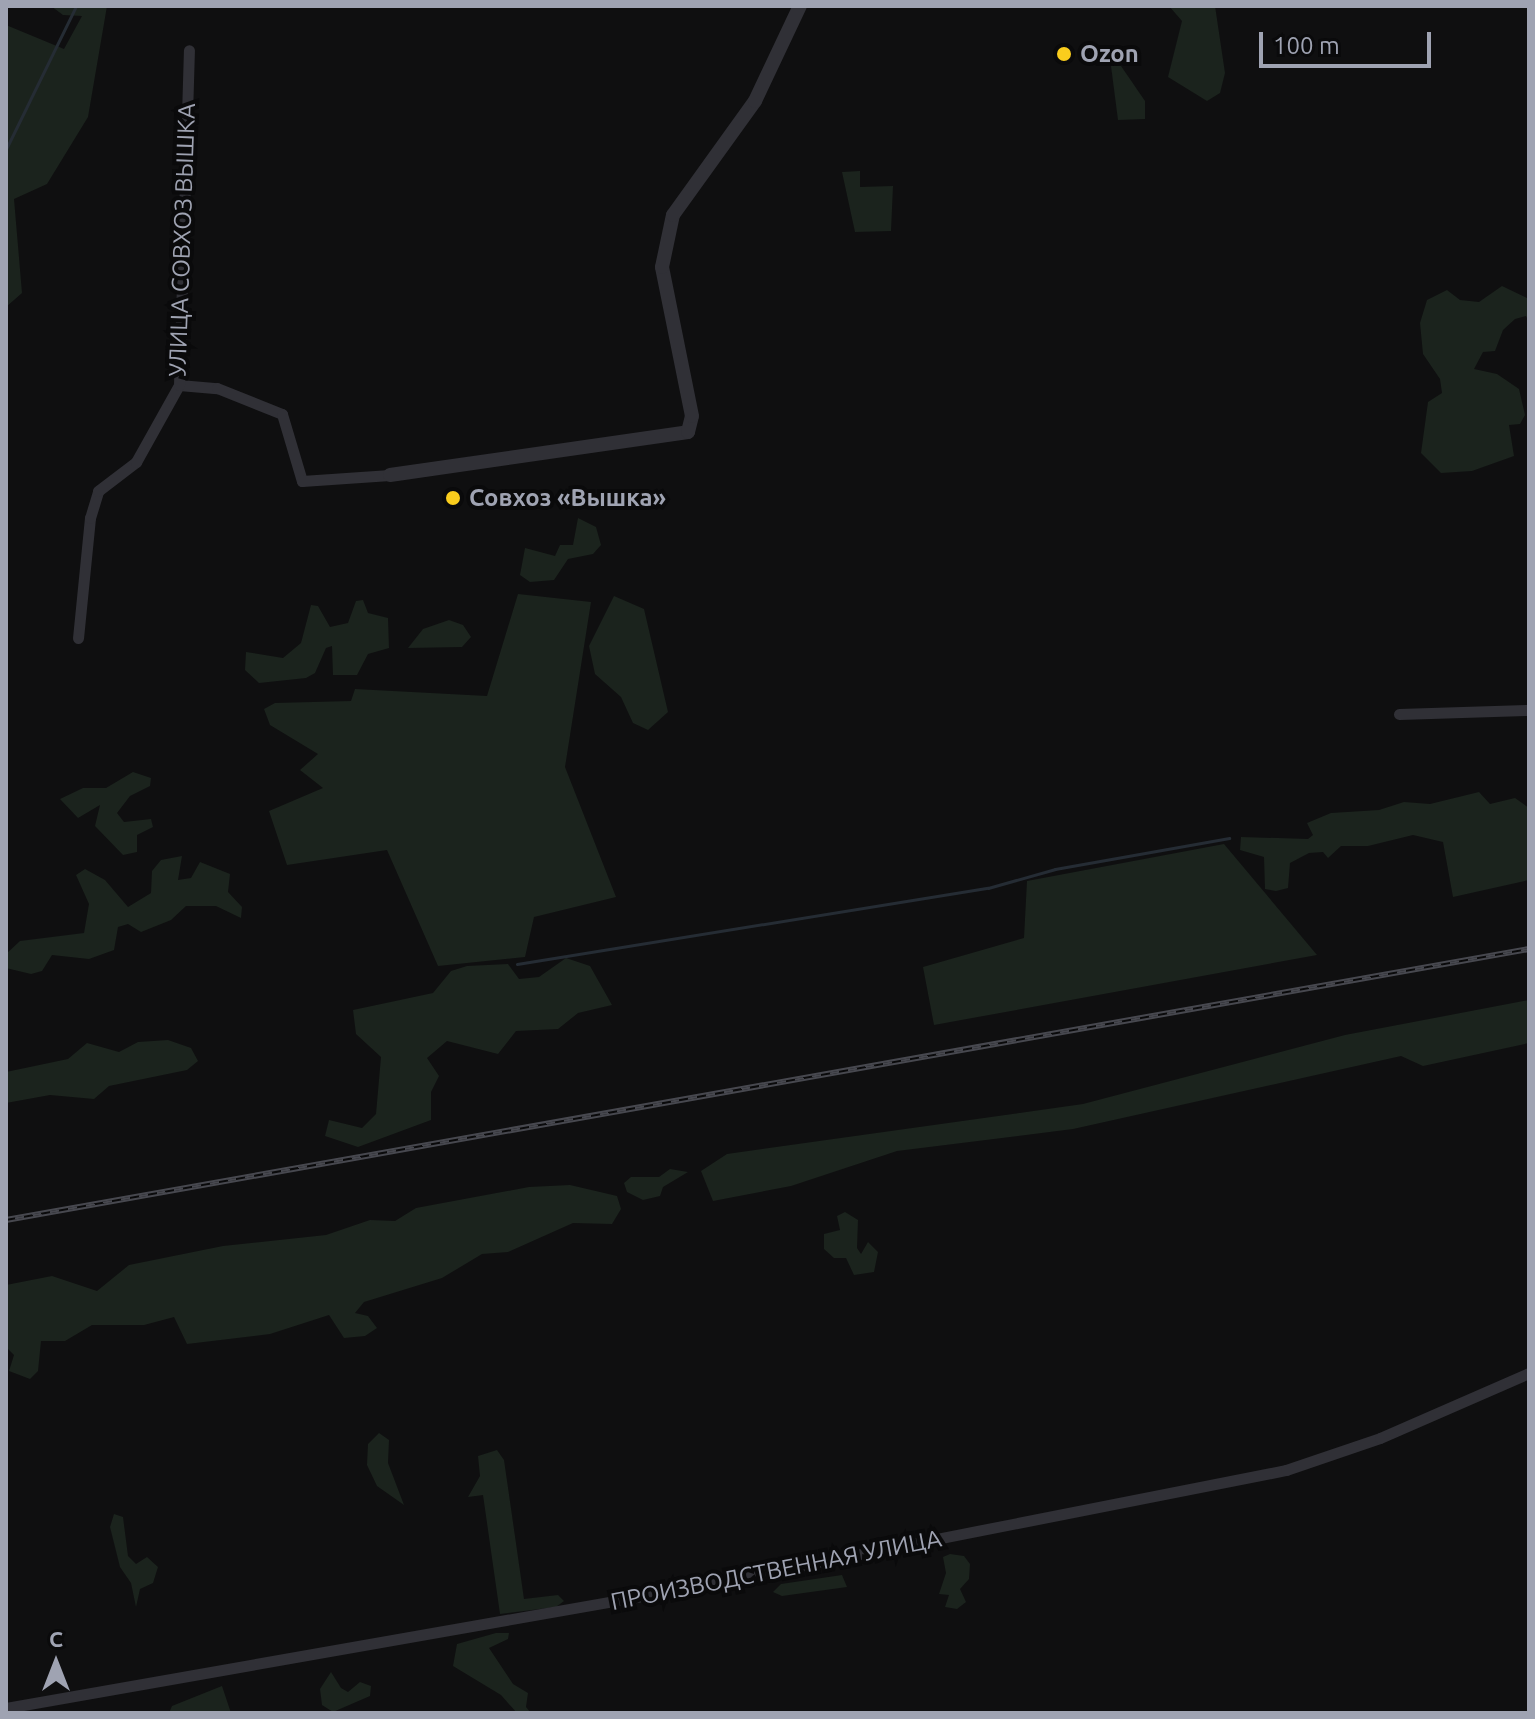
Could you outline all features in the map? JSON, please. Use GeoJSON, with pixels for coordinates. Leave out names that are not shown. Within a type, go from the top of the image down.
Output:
{"type":"FeatureCollection","features":[{"type":"Feature","properties":{"kind":"street"},"geometry":{"type":"LineString","coordinates":[[179,385],[217,388],[282,414],[302,481],[390,475],[688,432],[692,416],[662,267],[673,215],[755,101],[800,6]]}},
{"type":"Feature","properties":{"kind":"street","name":"УЛИЦА СОВХОЗ ВЫШКА"},"geometry":{"type":"LineString","coordinates":[[78,638],[90,518],[98,491],[136,462],[179,385],[189,50]]}},
{"type":"Feature","properties":{"kind":"street"},"geometry":{"type":"LineString","coordinates":[[1399,714],[1529,710]]}},
{"type":"Feature","properties":{"kind":"street","name":"ПРОИЗВОДСТВЕННАЯ УЛИЦА"},"geometry":{"type":"LineString","coordinates":[[6,1708],[677,1590],[1286,1470],[1380,1438],[1529,1373]]}},
{"type":"Feature","properties":{"kind":"shaded area"},"geometry":{"type":"Polygon","coordinates":[[[51,6],[107,6],[88,117],[47,184],[14,199],[22,293],[6,307],[6,25],[64,49],[82,16],[63,15],[51,6]]]}},
{"type":"Feature","properties":{"kind":"shaded area"},"geometry":{"type":"Polygon","coordinates":[[[1169,6],[1215,6],[1225,73],[1220,93],[1207,101],[1168,77],[1182,21],[1169,6]]]}},
{"type":"Feature","properties":{"kind":"shaded area"},"geometry":{"type":"Polygon","coordinates":[[[1111,66],[1121,66],[1145,101],[1145,119],[1118,120],[1111,66]]]}},
{"type":"Feature","properties":{"kind":"shaded area"},"geometry":{"type":"Polygon","coordinates":[[[860,171],[860,187],[893,186],[891,231],[855,232],[842,172],[860,171]]]}},
{"type":"Feature","properties":{"kind":"shaded area"},"geometry":{"type":"Polygon","coordinates":[[[1502,286],[1529,299],[1529,322],[1526,316],[1515,319],[1503,330],[1495,351],[1483,352],[1474,369],[1497,374],[1519,389],[1525,415],[1520,424],[1509,425],[1514,456],[1472,471],[1441,473],[1421,453],[1428,402],[1442,393],[1440,379],[1423,354],[1420,323],[1427,300],[1447,290],[1460,300],[1479,302],[1502,286]]]}},
{"type":"Feature","properties":{"kind":"shaded area"},"geometry":{"type":"Polygon","coordinates":[[[578,518],[596,527],[601,545],[593,554],[568,559],[554,580],[530,582],[520,575],[525,548],[555,556],[560,545],[573,545],[578,518]]]}},
{"type":"Feature","properties":{"kind":"shaded area"},"geometry":{"type":"Polygon","coordinates":[[[518,594],[591,602],[565,767],[616,897],[534,917],[525,957],[438,966],[387,850],[287,865],[269,811],[323,788],[300,770],[318,754],[270,725],[264,709],[275,703],[351,701],[355,689],[487,696],[518,594]]]}},
{"type":"Feature","properties":{"kind":"shaded area"},"geometry":{"type":"Polygon","coordinates":[[[614,596],[644,609],[668,712],[648,730],[633,723],[621,697],[595,674],[589,646],[614,596]]]}},
{"type":"Feature","properties":{"kind":"shaded area"},"geometry":{"type":"Polygon","coordinates":[[[363,600],[368,613],[388,618],[389,648],[368,654],[357,675],[333,675],[332,646],[326,648],[315,673],[306,678],[259,683],[245,670],[246,652],[283,658],[301,643],[311,605],[318,606],[330,627],[348,623],[356,601],[363,600]]]}},
{"type":"Feature","properties":{"kind":"shaded area"},"geometry":{"type":"Polygon","coordinates":[[[449,620],[463,625],[471,637],[462,647],[408,648],[423,629],[449,620]]]}},
{"type":"Feature","properties":{"kind":"shaded area"},"geometry":{"type":"Polygon","coordinates":[[[133,772],[151,778],[150,786],[130,796],[117,813],[124,822],[151,819],[153,827],[137,835],[137,852],[123,855],[95,826],[100,805],[78,818],[60,799],[83,788],[106,788],[133,772]]]}},
{"type":"Feature","properties":{"kind":"shaded area"},"geometry":{"type":"Polygon","coordinates":[[[1479,792],[1490,804],[1515,798],[1529,808],[1529,880],[1453,897],[1443,842],[1413,835],[1368,846],[1341,846],[1328,858],[1323,852],[1309,853],[1290,863],[1288,888],[1276,891],[1265,889],[1264,857],[1240,850],[1241,837],[1308,839],[1313,835],[1307,823],[1331,813],[1379,810],[1404,802],[1430,804],[1479,792]]]}},
{"type":"Feature","properties":{"kind":"shaded area"},"geometry":{"type":"Polygon","coordinates":[[[1224,844],[1317,955],[934,1025],[923,967],[1024,938],[1027,881],[1224,844]]]}},
{"type":"Feature","properties":{"kind":"shaded area"},"geometry":{"type":"Polygon","coordinates":[[[182,856],[178,880],[191,878],[200,862],[230,874],[228,892],[242,907],[241,918],[216,906],[186,906],[171,920],[141,932],[128,924],[118,927],[114,950],[89,959],[52,955],[42,971],[31,974],[6,968],[6,954],[20,941],[84,933],[89,904],[76,875],[85,869],[105,880],[128,907],[151,893],[152,871],[161,860],[182,856]]]}},
{"type":"Feature","properties":{"kind":"shaded area"},"geometry":{"type":"Polygon","coordinates":[[[566,958],[590,966],[612,1005],[578,1013],[558,1029],[516,1031],[498,1054],[447,1041],[427,1058],[439,1076],[431,1092],[431,1120],[358,1147],[325,1136],[329,1120],[362,1128],[376,1114],[381,1057],[356,1034],[353,1010],[433,993],[451,971],[467,966],[508,964],[519,979],[539,977],[566,958]]]}},
{"type":"Feature","properties":{"kind":"shaded area"},"geometry":{"type":"Polygon","coordinates":[[[1529,1000],[1529,1043],[1423,1066],[1401,1056],[1073,1129],[897,1151],[791,1186],[713,1201],[701,1171],[727,1154],[1083,1104],[1345,1035],[1529,1000]]]}},
{"type":"Feature","properties":{"kind":"shaded area"},"geometry":{"type":"Polygon","coordinates":[[[168,1040],[191,1048],[198,1061],[187,1070],[109,1086],[94,1099],[50,1095],[6,1103],[6,1072],[68,1059],[87,1043],[119,1052],[138,1042],[168,1040]]]}},
{"type":"Feature","properties":{"kind":"shaded area"},"geometry":{"type":"Polygon","coordinates":[[[670,1169],[688,1172],[663,1187],[660,1196],[643,1200],[627,1192],[624,1183],[631,1177],[659,1177],[670,1169]]]}},
{"type":"Feature","properties":{"kind":"shaded area"},"geometry":{"type":"Polygon","coordinates":[[[570,1185],[617,1196],[621,1209],[612,1224],[573,1223],[508,1252],[482,1254],[442,1278],[364,1302],[355,1313],[368,1316],[377,1328],[365,1336],[344,1338],[329,1315],[270,1334],[187,1344],[174,1317],[144,1325],[92,1325],[65,1341],[41,1341],[38,1371],[30,1379],[9,1371],[14,1355],[6,1347],[6,1285],[52,1276],[97,1291],[129,1265],[223,1246],[326,1235],[370,1220],[395,1221],[416,1208],[529,1187],[570,1185]]]}},
{"type":"Feature","properties":{"kind":"shaded area"},"geometry":{"type":"Polygon","coordinates":[[[845,1212],[858,1220],[857,1248],[861,1254],[868,1242],[878,1252],[874,1272],[854,1275],[846,1258],[834,1258],[824,1249],[824,1234],[840,1230],[837,1216],[845,1212]]]}},
{"type":"Feature","properties":{"kind":"shaded area"},"geometry":{"type":"Polygon","coordinates":[[[379,1433],[389,1440],[388,1463],[404,1505],[377,1486],[367,1465],[368,1444],[379,1433]]]}},
{"type":"Feature","properties":{"kind":"shaded area"},"geometry":{"type":"Polygon","coordinates":[[[497,1450],[504,1460],[524,1599],[558,1595],[564,1601],[556,1607],[500,1614],[483,1495],[468,1497],[480,1476],[478,1456],[497,1450]]]}},
{"type":"Feature","properties":{"kind":"shaded area"},"geometry":{"type":"Polygon","coordinates":[[[114,1514],[123,1517],[128,1556],[136,1564],[147,1557],[158,1567],[153,1583],[140,1589],[136,1607],[131,1583],[120,1567],[110,1527],[114,1514]]]}},
{"type":"Feature","properties":{"kind":"shaded area"},"geometry":{"type":"Polygon","coordinates":[[[950,1554],[964,1556],[970,1564],[969,1579],[960,1589],[966,1602],[957,1609],[945,1607],[949,1595],[939,1594],[946,1573],[943,1557],[950,1554]]]}},
{"type":"Feature","properties":{"kind":"shaded area"},"geometry":{"type":"Polygon","coordinates":[[[842,1575],[847,1587],[782,1596],[773,1592],[781,1584],[842,1575]]]}},
{"type":"Feature","properties":{"kind":"shaded area"},"geometry":{"type":"Polygon","coordinates":[[[496,1633],[509,1633],[508,1639],[489,1648],[513,1684],[528,1693],[526,1707],[531,1713],[517,1713],[501,1695],[453,1666],[457,1644],[496,1633]]]}},
{"type":"Feature","properties":{"kind":"shaded area"},"geometry":{"type":"Polygon","coordinates":[[[331,1672],[341,1688],[348,1692],[360,1682],[371,1686],[370,1696],[333,1712],[322,1705],[320,1689],[331,1672]]]}},
{"type":"Feature","properties":{"kind":"shaded area"},"geometry":{"type":"Polygon","coordinates":[[[222,1686],[231,1713],[169,1713],[172,1706],[222,1686]]]}},
{"type":"Feature","properties":{"kind":"waterway"},"geometry":{"type":"LineString","coordinates":[[6,149],[76,6]]}},
{"type":"Feature","properties":{"kind":"waterway"},"geometry":{"type":"LineString","coordinates":[[517,964],[988,888],[1055,869],[1229,838]]}},
{"type":"Feature","properties":{"kind":"railway"},"geometry":{"type":"LineString","coordinates":[[6,1220],[1529,949]]}},
{"type":"Feature","properties":{"kind":"place","name":"Ozon"},"geometry":{"type":"Point","coordinates":[1064,54]}},
{"type":"Feature","properties":{"kind":"place","name":"Совхоз «Вышка»"},"geometry":{"type":"Point","coordinates":[453,498]}}]}
